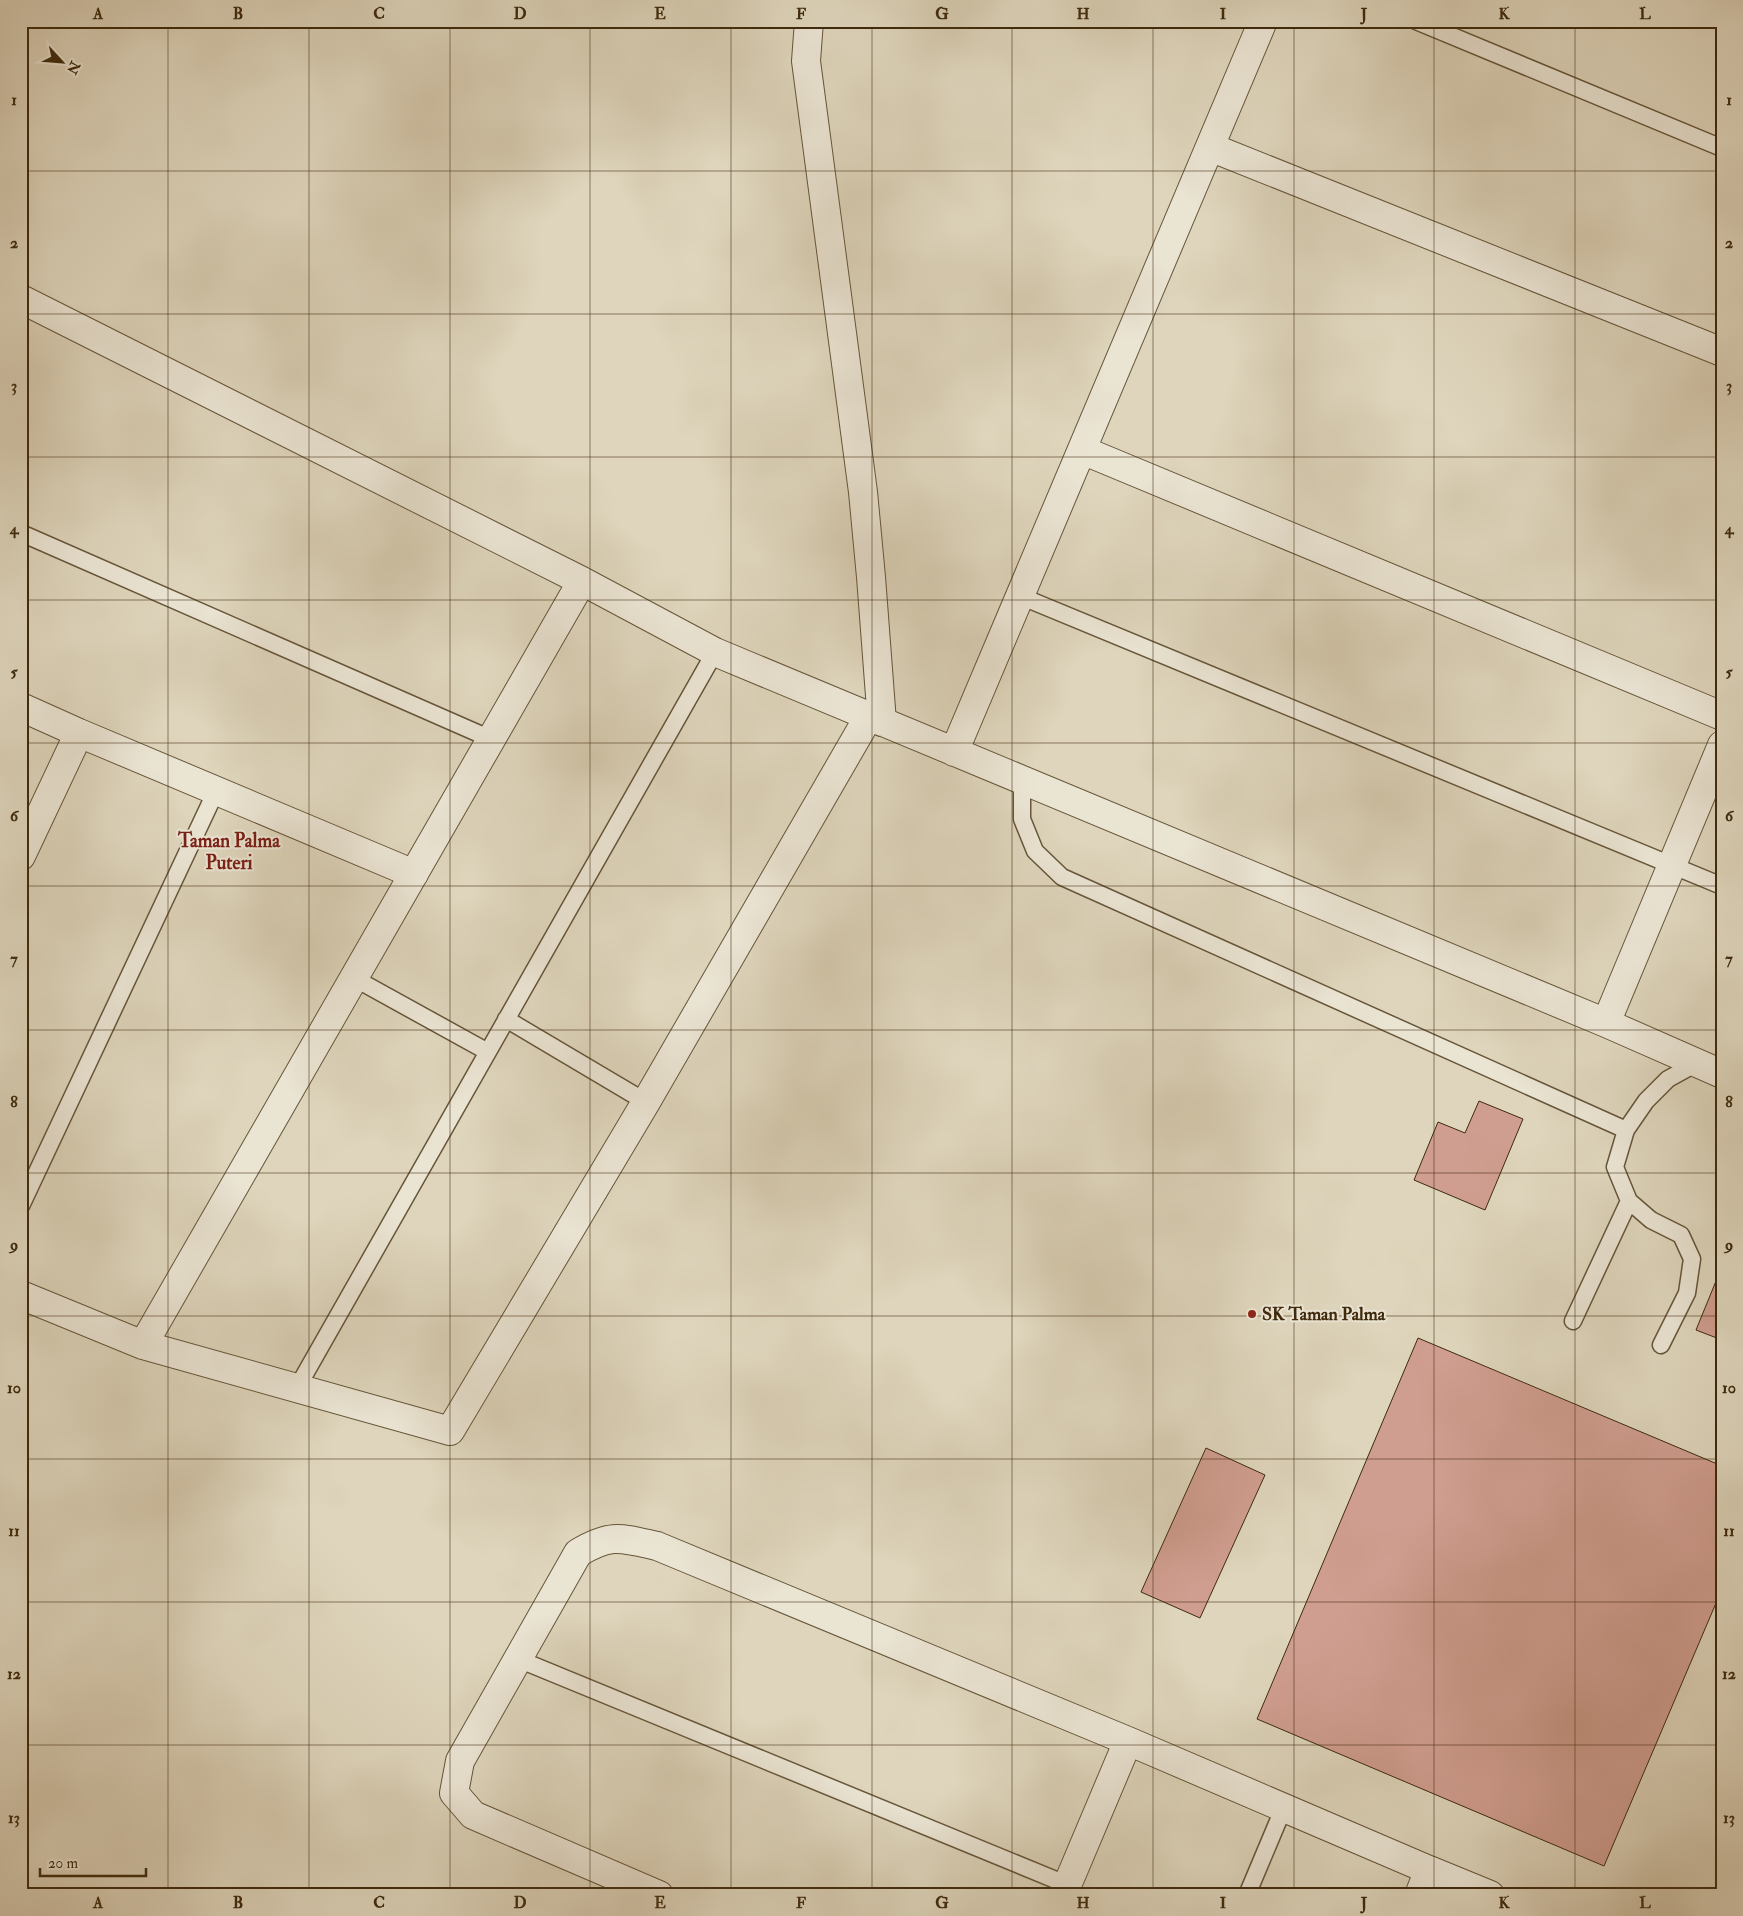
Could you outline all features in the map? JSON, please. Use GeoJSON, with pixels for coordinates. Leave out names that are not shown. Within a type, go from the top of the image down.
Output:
{"type":"FeatureCollection","features":[{"type":"Feature","properties":{"kind":"street"},"geometry":{"type":"LineString","coordinates":[[21,1295],[143,1345],[450,1431],[875,719],[872,577],[863,492],[806,61],[809,21]]}},
{"type":"Feature","properties":{"kind":"street"},"geometry":{"type":"LineString","coordinates":[[954,752],[1263,21]]}},
{"type":"Feature","properties":{"kind":"street"},"geometry":{"type":"LineString","coordinates":[[1210,147],[1722,352]]}},
{"type":"Feature","properties":{"kind":"street"},"geometry":{"type":"LineString","coordinates":[[21,299],[582,581],[715,652],[1606,1023],[1722,1074]]}},
{"type":"Feature","properties":{"kind":"street"},"geometry":{"type":"LineString","coordinates":[[1082,450],[1722,716]]}},
{"type":"Feature","properties":{"kind":"street"},"geometry":{"type":"LineString","coordinates":[[143,1345],[582,581]]}},
{"type":"Feature","properties":{"kind":"street"},"geometry":{"type":"LineString","coordinates":[[21,707],[79,734],[414,874]]}},
{"type":"Feature","properties":{"kind":"street"},"geometry":{"type":"LineString","coordinates":[[21,856],[79,734]]}},
{"type":"Feature","properties":{"kind":"street"},"geometry":{"type":"LineString","coordinates":[[1606,1023],[1722,744]]}},
{"type":"Feature","properties":{"kind":"street"},"geometry":{"type":"LineString","coordinates":[[659,1895],[473,1815],[454,1793],[460,1760],[578,1554],[598,1541],[622,1538],[658,1546],[1128,1740],[1284,1807],[1424,1883],[1490,1895]]}},
{"type":"Feature","properties":{"kind":"street"},"geometry":{"type":"LineString","coordinates":[[1066,1890],[1128,1740]]}},
{"type":"Feature","properties":{"kind":"lane"},"geometry":{"type":"LineString","coordinates":[[1416,21],[1722,148]]}},
{"type":"Feature","properties":{"kind":"lane"},"geometry":{"type":"LineString","coordinates":[[21,533],[491,739]]}},
{"type":"Feature","properties":{"kind":"lane"},"geometry":{"type":"LineString","coordinates":[[1020,596],[1722,886]]}},
{"type":"Feature","properties":{"kind":"lane"},"geometry":{"type":"LineString","coordinates":[[297,1388],[715,652]]}},
{"type":"Feature","properties":{"kind":"lane"},"geometry":{"type":"LineString","coordinates":[[1022,780],[1022,819],[1035,851],[1062,877],[1626,1130]]}},
{"type":"Feature","properties":{"kind":"lane"},"geometry":{"type":"LineString","coordinates":[[21,1206],[216,791]]}},
{"type":"Feature","properties":{"kind":"lane"},"geometry":{"type":"LineString","coordinates":[[354,978],[488,1052]]}},
{"type":"Feature","properties":{"kind":"lane"},"geometry":{"type":"LineString","coordinates":[[506,1019],[646,1102]]}},
{"type":"Feature","properties":{"kind":"lane"},"geometry":{"type":"LineString","coordinates":[[1660,1345],[1687,1293],[1692,1259],[1681,1235],[1651,1220],[1630,1201],[1615,1167],[1626,1130],[1646,1101],[1668,1079],[1697,1063]]}},
{"type":"Feature","properties":{"kind":"lane"},"geometry":{"type":"LineString","coordinates":[[1573,1321],[1630,1201]]}},
{"type":"Feature","properties":{"kind":"lane"},"geometry":{"type":"LineString","coordinates":[[518,1659],[1066,1890]]}},
{"type":"Feature","properties":{"kind":"lane"},"geometry":{"type":"LineString","coordinates":[[1247,1895],[1284,1807]]}},
{"type":"Feature","properties":{"kind":"building"},"geometry":{"type":"Polygon","coordinates":[[[1479,1101],[1523,1119],[1485,1210],[1414,1180],[1438,1122],[1465,1133],[1479,1101]]]}},
{"type":"Feature","properties":{"kind":"building"},"geometry":{"type":"Polygon","coordinates":[[[1716,1281],[1722,1283],[1722,1340],[1696,1330],[1716,1281]]]}},
{"type":"Feature","properties":{"kind":"building"},"geometry":{"type":"Polygon","coordinates":[[[1418,1338],[1722,1466],[1722,1589],[1604,1866],[1257,1719],[1418,1338]]]}},
{"type":"Feature","properties":{"kind":"building"},"geometry":{"type":"Polygon","coordinates":[[[1206,1448],[1265,1475],[1200,1618],[1141,1592],[1206,1448]]]}},
{"type":"Feature","properties":{"kind":"place","name":"SK Taman Palma"},"geometry":{"type":"Point","coordinates":[1252,1314]}},
{"type":"Feature","properties":{"kind":"district","name":"Taman Palma Puteri"},"geometry":{"type":"Point","coordinates":[229,852]}}]}
